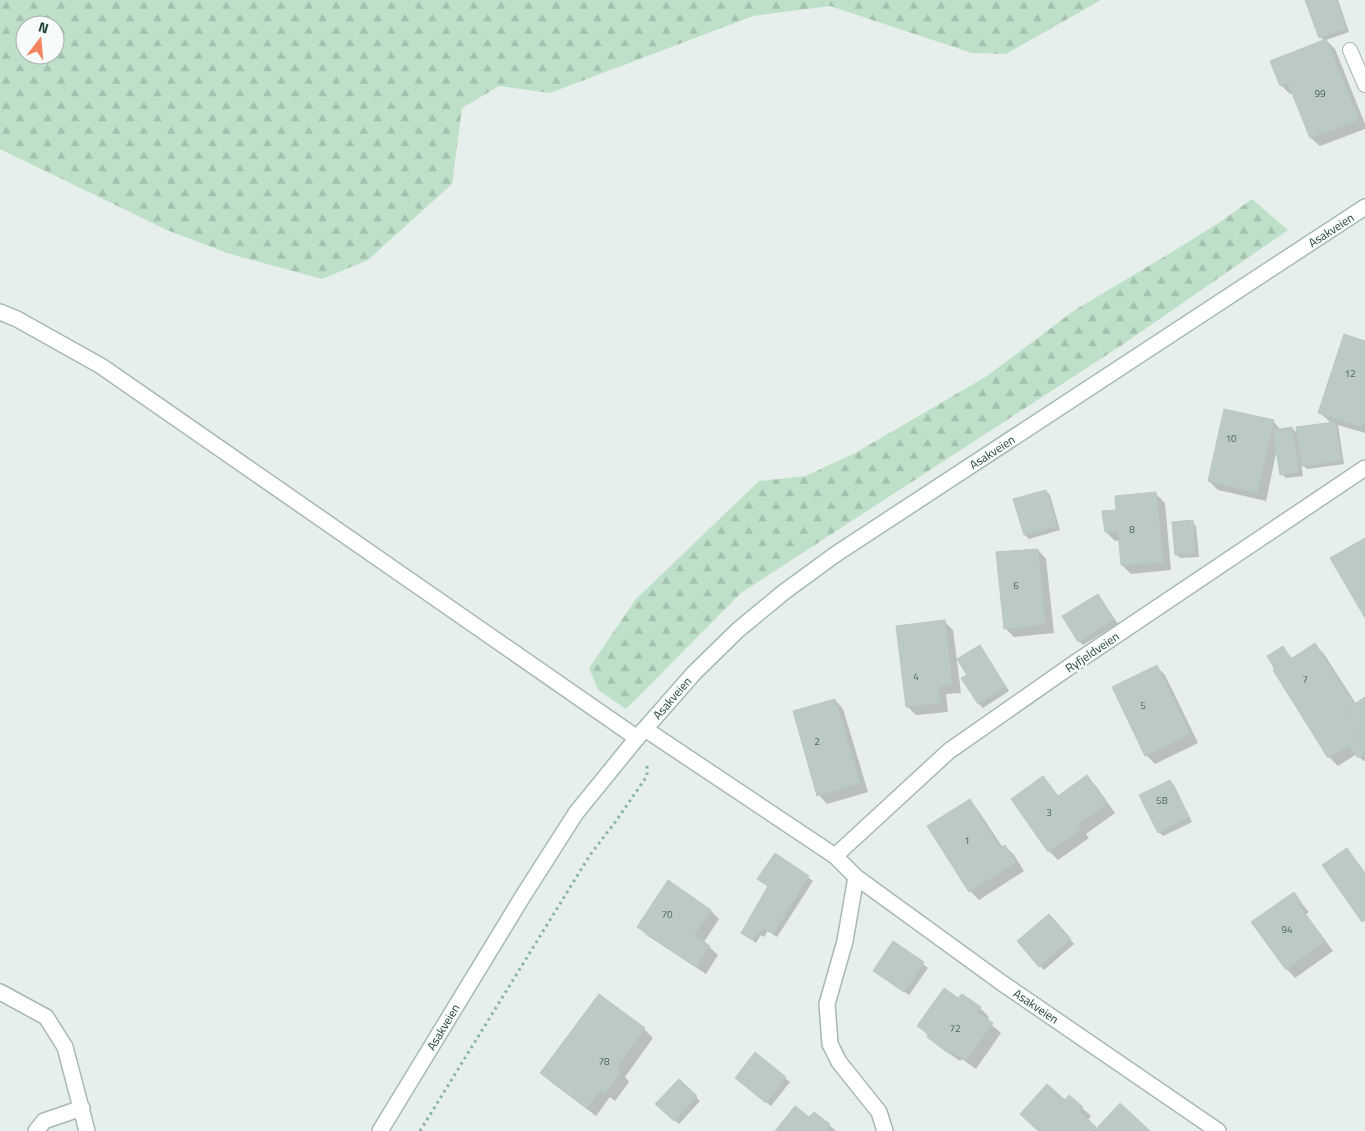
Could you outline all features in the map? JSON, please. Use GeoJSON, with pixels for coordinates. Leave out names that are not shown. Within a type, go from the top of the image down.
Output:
{"type":"FeatureCollection","features":[{"type":"Feature","properties":{"kind":"street","name":"Asakveien"},"geometry":{"type":"LineString","coordinates":[[380,1131],[523,896],[576,813],[641,733],[694,673],[738,630],[784,592],[836,554],[1365,207]]}},
{"type":"Feature","properties":{"kind":"street"},"geometry":{"type":"LineString","coordinates":[[0,312],[17,319],[101,366],[641,733]]}},
{"type":"Feature","properties":{"kind":"street","name":"Ryfjeldveien"},"geometry":{"type":"LineString","coordinates":[[836,856],[949,751],[1072,665],[1365,468]]}},
{"type":"Feature","properties":{"kind":"street","name":"Asakveien"},"geometry":{"type":"LineString","coordinates":[[641,733],[836,856],[856,877],[1002,983],[1218,1131]]}},
{"type":"Feature","properties":{"kind":"street"},"geometry":{"type":"LineString","coordinates":[[856,877],[846,941],[827,1004],[830,1044],[845,1070],[880,1112],[885,1131]]}},
{"type":"Feature","properties":{"kind":"street"},"geometry":{"type":"LineString","coordinates":[[0,992],[46,1017],[65,1046],[87,1131]]}},
{"type":"Feature","properties":{"kind":"street"},"geometry":{"type":"LineString","coordinates":[[36,1131],[44,1121],[82,1108]]}},
{"type":"Feature","properties":{"kind":"lane"},"geometry":{"type":"LineString","coordinates":[[1350,50],[1365,85]]}},
{"type":"Feature","properties":{"kind":"path"},"geometry":{"type":"LineString","coordinates":[[420,1131],[590,855],[647,776],[641,733]]}},
{"type":"Feature","properties":{"kind":"green space"},"geometry":{"type":"Polygon","coordinates":[[[0,0],[1101,0],[1006,54],[972,53],[830,6],[753,16],[550,93],[499,86],[462,108],[452,184],[368,260],[322,279],[227,253],[167,230],[0,149],[0,0]]]}},
{"type":"Feature","properties":{"kind":"green space"},"geometry":{"type":"Polygon","coordinates":[[[1252,199],[1288,230],[1122,345],[741,593],[626,709],[598,690],[589,668],[636,599],[759,481],[806,476],[857,452],[987,376],[1075,310],[1220,222],[1252,199]]]}},
{"type":"Feature","properties":{"kind":"building"},"geometry":{"type":"Polygon","coordinates":[[[1305,0],[1336,0],[1346,28],[1319,38],[1305,0]]]}},
{"type":"Feature","properties":{"kind":"building"},"geometry":{"type":"Polygon","coordinates":[[[1326,39],[1359,120],[1310,138],[1288,83],[1280,86],[1270,61],[1326,39]]]}},
{"type":"Feature","properties":{"kind":"building"},"geometry":{"type":"Polygon","coordinates":[[[1344,334],[1365,341],[1365,418],[1362,427],[1318,413],[1344,334]]]}},
{"type":"Feature","properties":{"kind":"building"},"geometry":{"type":"Polygon","coordinates":[[[1224,409],[1274,420],[1257,493],[1208,481],[1224,409]]]}},
{"type":"Feature","properties":{"kind":"building"},"geometry":{"type":"Polygon","coordinates":[[[1335,422],[1341,461],[1302,466],[1296,427],[1335,422]]]}},
{"type":"Feature","properties":{"kind":"building"},"geometry":{"type":"Polygon","coordinates":[[[1292,427],[1299,472],[1280,475],[1273,430],[1292,427]]]}},
{"type":"Feature","properties":{"kind":"building"},"geometry":{"type":"Polygon","coordinates":[[[1046,490],[1057,526],[1024,535],[1013,499],[1046,490]]]}},
{"type":"Feature","properties":{"kind":"building"},"geometry":{"type":"Polygon","coordinates":[[[1156,492],[1163,562],[1121,565],[1118,531],[1105,532],[1102,511],[1116,510],[1115,496],[1156,492]]]}},
{"type":"Feature","properties":{"kind":"building"},"geometry":{"type":"Polygon","coordinates":[[[1193,520],[1195,553],[1175,555],[1172,522],[1193,520]]]}},
{"type":"Feature","properties":{"kind":"building"},"geometry":{"type":"Polygon","coordinates":[[[1365,538],[1365,618],[1330,558],[1365,538]]]}},
{"type":"Feature","properties":{"kind":"building"},"geometry":{"type":"Polygon","coordinates":[[[1038,549],[1045,624],[1004,629],[996,552],[1038,549]]]}},
{"type":"Feature","properties":{"kind":"building"},"geometry":{"type":"Polygon","coordinates":[[[1098,594],[1114,619],[1078,642],[1062,616],[1098,594]]]}},
{"type":"Feature","properties":{"kind":"building"},"geometry":{"type":"Polygon","coordinates":[[[945,620],[952,684],[938,686],[940,703],[906,707],[896,626],[945,620]]]}},
{"type":"Feature","properties":{"kind":"building"},"geometry":{"type":"Polygon","coordinates":[[[1315,643],[1354,704],[1344,711],[1361,738],[1328,758],[1273,670],[1275,670],[1267,656],[1283,646],[1291,659],[1315,643]]]}},
{"type":"Feature","properties":{"kind":"building"},"geometry":{"type":"Polygon","coordinates":[[[980,645],[1006,687],[978,704],[961,678],[967,675],[957,659],[980,645]]]}},
{"type":"Feature","properties":{"kind":"building"},"geometry":{"type":"Polygon","coordinates":[[[1157,665],[1190,734],[1145,756],[1112,687],[1157,665]]]}},
{"type":"Feature","properties":{"kind":"building"},"geometry":{"type":"Polygon","coordinates":[[[1365,697],[1365,753],[1358,758],[1349,745],[1361,738],[1344,711],[1365,697]]]}},
{"type":"Feature","properties":{"kind":"building"},"geometry":{"type":"Polygon","coordinates":[[[835,699],[860,783],[817,796],[793,711],[835,699]]]}},
{"type":"Feature","properties":{"kind":"building"},"geometry":{"type":"Polygon","coordinates":[[[1087,775],[1107,804],[1078,824],[1081,829],[1048,852],[1011,799],[1043,776],[1058,796],[1087,775]]]}},
{"type":"Feature","properties":{"kind":"building"},"geometry":{"type":"Polygon","coordinates":[[[1170,780],[1189,817],[1158,833],[1139,795],[1170,780]]]}},
{"type":"Feature","properties":{"kind":"building"},"geometry":{"type":"Polygon","coordinates":[[[970,799],[1000,848],[1005,845],[1016,862],[969,892],[927,826],[970,799]]]}},
{"type":"Feature","properties":{"kind":"building"},"geometry":{"type":"Polygon","coordinates":[[[1347,848],[1365,873],[1365,920],[1362,922],[1322,865],[1347,848]]]}},
{"type":"Feature","properties":{"kind":"building"},"geometry":{"type":"Polygon","coordinates":[[[775,853],[809,876],[773,934],[763,928],[759,934],[757,932],[752,940],[741,933],[768,886],[757,879],[775,853]]]}},
{"type":"Feature","properties":{"kind":"building"},"geometry":{"type":"Polygon","coordinates":[[[668,880],[711,910],[694,935],[710,946],[696,967],[637,927],[668,880]]]}},
{"type":"Feature","properties":{"kind":"building"},"geometry":{"type":"Polygon","coordinates":[[[1294,892],[1301,902],[1298,904],[1325,941],[1286,970],[1251,922],[1294,892]]]}},
{"type":"Feature","properties":{"kind":"building"},"geometry":{"type":"Polygon","coordinates":[[[1049,914],[1071,939],[1039,967],[1017,941],[1049,914]]]}},
{"type":"Feature","properties":{"kind":"building"},"geometry":{"type":"Polygon","coordinates":[[[893,941],[924,962],[904,992],[873,971],[893,941]]]}},
{"type":"Feature","properties":{"kind":"building"},"geometry":{"type":"Polygon","coordinates":[[[944,988],[958,998],[962,994],[981,1007],[977,1012],[993,1023],[966,1061],[952,1051],[950,1054],[927,1037],[929,1034],[917,1026],[944,988]]]}},
{"type":"Feature","properties":{"kind":"building"},"geometry":{"type":"Polygon","coordinates":[[[599,994],[645,1028],[616,1068],[621,1072],[605,1094],[600,1089],[587,1108],[540,1073],[599,994]]]}},
{"type":"Feature","properties":{"kind":"building"},"geometry":{"type":"Polygon","coordinates":[[[755,1052],[786,1077],[766,1103],[735,1078],[755,1052]]]}},
{"type":"Feature","properties":{"kind":"building"},"geometry":{"type":"Polygon","coordinates":[[[679,1079],[697,1096],[674,1121],[655,1104],[679,1079]]]}},
{"type":"Feature","properties":{"kind":"building"},"geometry":{"type":"Polygon","coordinates":[[[1047,1084],[1065,1100],[1069,1095],[1083,1107],[1079,1111],[1096,1127],[1092,1131],[1038,1131],[1020,1114],[1047,1084]]]}},
{"type":"Feature","properties":{"kind":"building"},"geometry":{"type":"Polygon","coordinates":[[[1120,1103],[1150,1131],[1098,1131],[1096,1129],[1120,1103]]]}},
{"type":"Feature","properties":{"kind":"building"},"geometry":{"type":"Polygon","coordinates":[[[795,1106],[809,1117],[814,1112],[830,1124],[826,1131],[775,1131],[795,1106]]]}}]}
